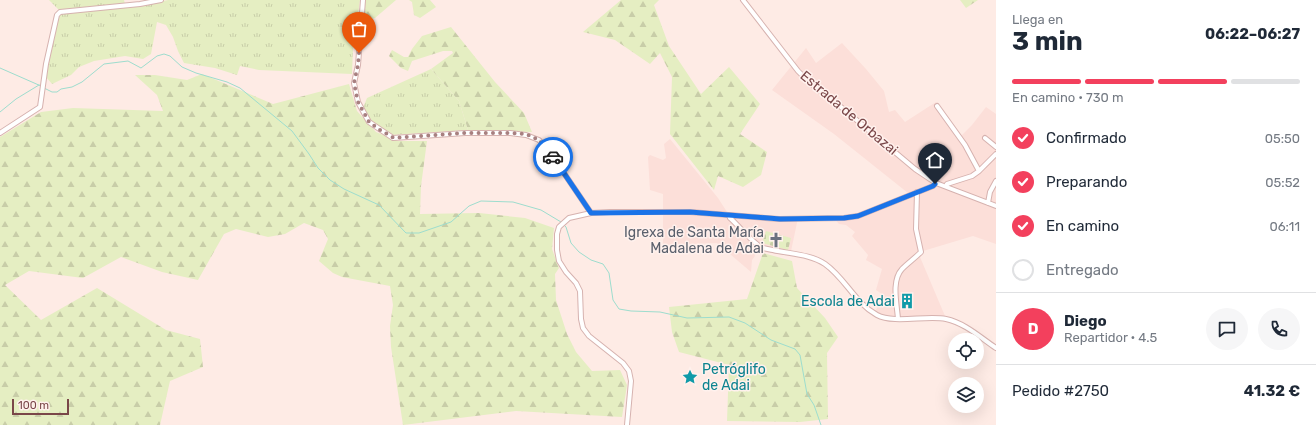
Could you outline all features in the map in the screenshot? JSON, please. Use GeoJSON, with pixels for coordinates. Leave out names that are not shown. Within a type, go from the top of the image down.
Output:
{"type":"FeatureCollection","features":[{"type":"Feature","properties":{"kind":"street"},"geometry":{"type":"LineString","coordinates":[[0,133],[40,107],[46,64],[57,15],[60,12],[140,4],[161,0]]}},
{"type":"Feature","properties":{"kind":"street"},"geometry":{"type":"LineString","coordinates":[[363,0],[358,65],[354,83],[358,102],[369,122],[394,138],[465,133],[526,134],[539,140],[591,213]]}},
{"type":"Feature","properties":{"kind":"street","name":"Estrada de Orbazai"},"geometry":{"type":"LineString","coordinates":[[743,0],[798,71],[810,83],[915,169],[934,182],[996,206]]}},
{"type":"Feature","properties":{"kind":"street"},"geometry":{"type":"LineString","coordinates":[[937,106],[965,145],[979,171]]}},
{"type":"Feature","properties":{"kind":"street"},"geometry":{"type":"LineString","coordinates":[[985,138],[996,147]]}},
{"type":"Feature","properties":{"kind":"street"},"geometry":{"type":"LineString","coordinates":[[946,186],[947,184],[972,176],[996,154]]}},
{"type":"Feature","properties":{"kind":"street"},"geometry":{"type":"LineString","coordinates":[[988,203],[990,192],[996,181]]}},
{"type":"Feature","properties":{"kind":"street"},"geometry":{"type":"LineString","coordinates":[[627,425],[631,381],[629,371],[623,363],[589,336],[583,328],[581,319],[580,291],[576,283],[559,261],[556,250],[557,234],[559,227],[569,218],[591,213],[690,212],[780,219],[844,218],[858,216],[933,186],[934,182]]}},
{"type":"Feature","properties":{"kind":"street"},"geometry":{"type":"LineString","coordinates":[[898,319],[896,288],[897,277],[901,270],[921,252],[916,229],[917,192]]}},
{"type":"Feature","properties":{"kind":"street"},"geometry":{"type":"LineString","coordinates":[[729,215],[734,222],[761,247],[811,257],[825,264],[861,302],[878,316],[898,319],[946,319],[970,330],[996,348]]}},
{"type":"Feature","properties":{"kind":"street"},"geometry":{"type":"LineString","coordinates":[[734,222],[735,215]]}},
{"type":"Feature","properties":{"kind":"shaded area"},"geometry":{"type":"Polygon","coordinates":[[[842,43],[884,91],[889,112],[895,110],[905,122],[936,102],[961,136],[986,107],[996,114],[996,244],[973,236],[923,251],[920,257],[945,316],[945,321],[893,320],[872,316],[885,296],[876,290],[882,269],[866,260],[868,255],[852,236],[855,232],[846,225],[839,224],[833,217],[856,214],[908,193],[834,134],[772,90],[806,48],[816,63],[842,43]]]}},
{"type":"Feature","properties":{"kind":"shaded area"},"geometry":{"type":"Polygon","coordinates":[[[670,139],[718,198],[727,212],[798,218],[790,256],[765,252],[756,248],[754,253],[755,256],[752,260],[751,272],[717,243],[663,245],[663,194],[650,190],[648,157],[650,155],[663,160],[666,158],[664,144],[670,139]]]}},
{"type":"Feature","properties":{"kind":"green space"},"geometry":{"type":"Polygon","coordinates":[[[49,0],[124,0],[125,4],[59,10],[49,0]]]}},
{"type":"Feature","properties":{"kind":"green space"},"geometry":{"type":"Polygon","coordinates":[[[168,0],[360,0],[353,49],[352,74],[259,70],[240,66],[237,75],[215,68],[184,63],[166,25],[157,22],[151,54],[143,59],[125,56],[94,61],[79,67],[71,75],[52,84],[46,77],[58,17],[63,13],[134,7],[168,0]]]}},
{"type":"Feature","properties":{"kind":"green space"},"geometry":{"type":"Polygon","coordinates":[[[364,0],[396,0],[375,18],[363,21],[364,0]]]}},
{"type":"Feature","properties":{"kind":"green space"},"geometry":{"type":"Polygon","coordinates":[[[409,0],[430,0],[436,7],[420,18],[414,15],[412,2],[409,0]]]}},
{"type":"Feature","properties":{"kind":"green space"},"geometry":{"type":"Polygon","coordinates":[[[621,0],[659,0],[654,5],[669,46],[701,94],[729,67],[760,104],[740,134],[767,152],[761,175],[743,187],[718,176],[714,190],[670,134],[672,77],[660,53],[650,64],[615,40],[583,32],[621,0]]]}},
{"type":"Feature","properties":{"kind":"green space"},"geometry":{"type":"Polygon","coordinates":[[[960,0],[978,0],[966,8],[960,0]]]}},
{"type":"Feature","properties":{"kind":"green space"},"geometry":{"type":"Polygon","coordinates":[[[451,27],[495,82],[524,113],[532,132],[468,130],[459,101],[431,69],[453,53],[452,51],[443,51],[412,61],[408,71],[401,68],[389,56],[392,50],[404,57],[408,57],[422,36],[451,27]]]}},
{"type":"Feature","properties":{"kind":"green space"},"geometry":{"type":"Polygon","coordinates":[[[431,69],[459,101],[468,130],[391,135],[372,123],[363,108],[367,98],[431,69]]]}},
{"type":"Feature","properties":{"kind":"green space"},"geometry":{"type":"Polygon","coordinates":[[[202,74],[273,104],[349,84],[357,111],[376,132],[398,141],[427,141],[421,186],[420,214],[479,213],[525,218],[554,228],[552,249],[559,268],[555,274],[556,300],[567,334],[576,352],[592,371],[620,370],[627,385],[622,417],[516,411],[403,425],[391,347],[390,326],[393,305],[390,286],[342,277],[333,273],[319,261],[328,239],[323,230],[304,223],[285,234],[268,237],[236,229],[224,234],[198,280],[162,272],[121,257],[83,278],[29,271],[5,285],[41,320],[97,288],[166,330],[200,339],[203,367],[170,381],[160,425],[0,425],[0,137],[41,112],[73,108],[163,111],[157,95],[135,75],[155,75],[187,80],[202,74]]]}},
{"type":"Feature","properties":{"kind":"green space"},"geometry":{"type":"Polygon","coordinates":[[[766,231],[791,238],[788,250],[762,243],[766,231]]]}},
{"type":"Feature","properties":{"kind":"green space"},"geometry":{"type":"Polygon","coordinates":[[[763,253],[792,261],[797,288],[825,318],[838,337],[827,353],[828,419],[800,422],[727,421],[729,365],[679,352],[672,332],[669,307],[747,299],[763,253]]]}},
{"type":"Feature","properties":{"kind":"waterway"},"geometry":{"type":"LineString","coordinates":[[44,88],[52,92],[57,92],[61,89],[72,87],[82,82],[104,64],[128,61],[141,68],[157,56],[164,54],[170,56],[182,67],[196,73],[227,82],[240,88],[292,131],[318,168],[330,180],[344,189],[379,205],[406,233],[419,233],[451,222],[469,206],[481,201],[513,202],[541,210],[561,222]]}},
{"type":"Feature","properties":{"kind":"waterway"},"geometry":{"type":"LineString","coordinates":[[0,68],[41,86]]}},
{"type":"Feature","properties":{"kind":"waterway"},"geometry":{"type":"LineString","coordinates":[[0,112],[16,99],[39,85]]}},
{"type":"Feature","properties":{"kind":"waterway"},"geometry":{"type":"LineString","coordinates":[[563,224],[566,227],[571,243],[579,252],[591,260],[603,264],[609,273],[613,300],[619,309],[660,312],[687,318],[729,317],[745,323],[771,340],[795,349],[800,355],[807,394],[814,405],[821,425]]}},
{"type":"Feature","properties":{"kind":"way so far"},"geometry":{"type":"LineString","coordinates":[[359,53],[354,83],[358,102],[369,122],[394,138],[465,133],[526,134],[539,140],[553,157]]}},
{"type":"Feature","properties":{"kind":"place","name":"Igrexa de Santa María Madalena de Adai"},"geometry":{"type":"Point","coordinates":[776,240]}},
{"type":"Feature","properties":{"kind":"place","name":"Escola de Adai"},"geometry":{"type":"Point","coordinates":[907,301]}},
{"type":"Feature","properties":{"kind":"place","name":"Petróglifo de Adai"},"geometry":{"type":"Point","coordinates":[690,377]}},
{"type":"Feature","properties":{"kind":"route"},"geometry":{"type":"LineString","coordinates":[[553,157],[591,213],[690,212],[780,219],[844,218],[858,216],[935,184]]}}]}
